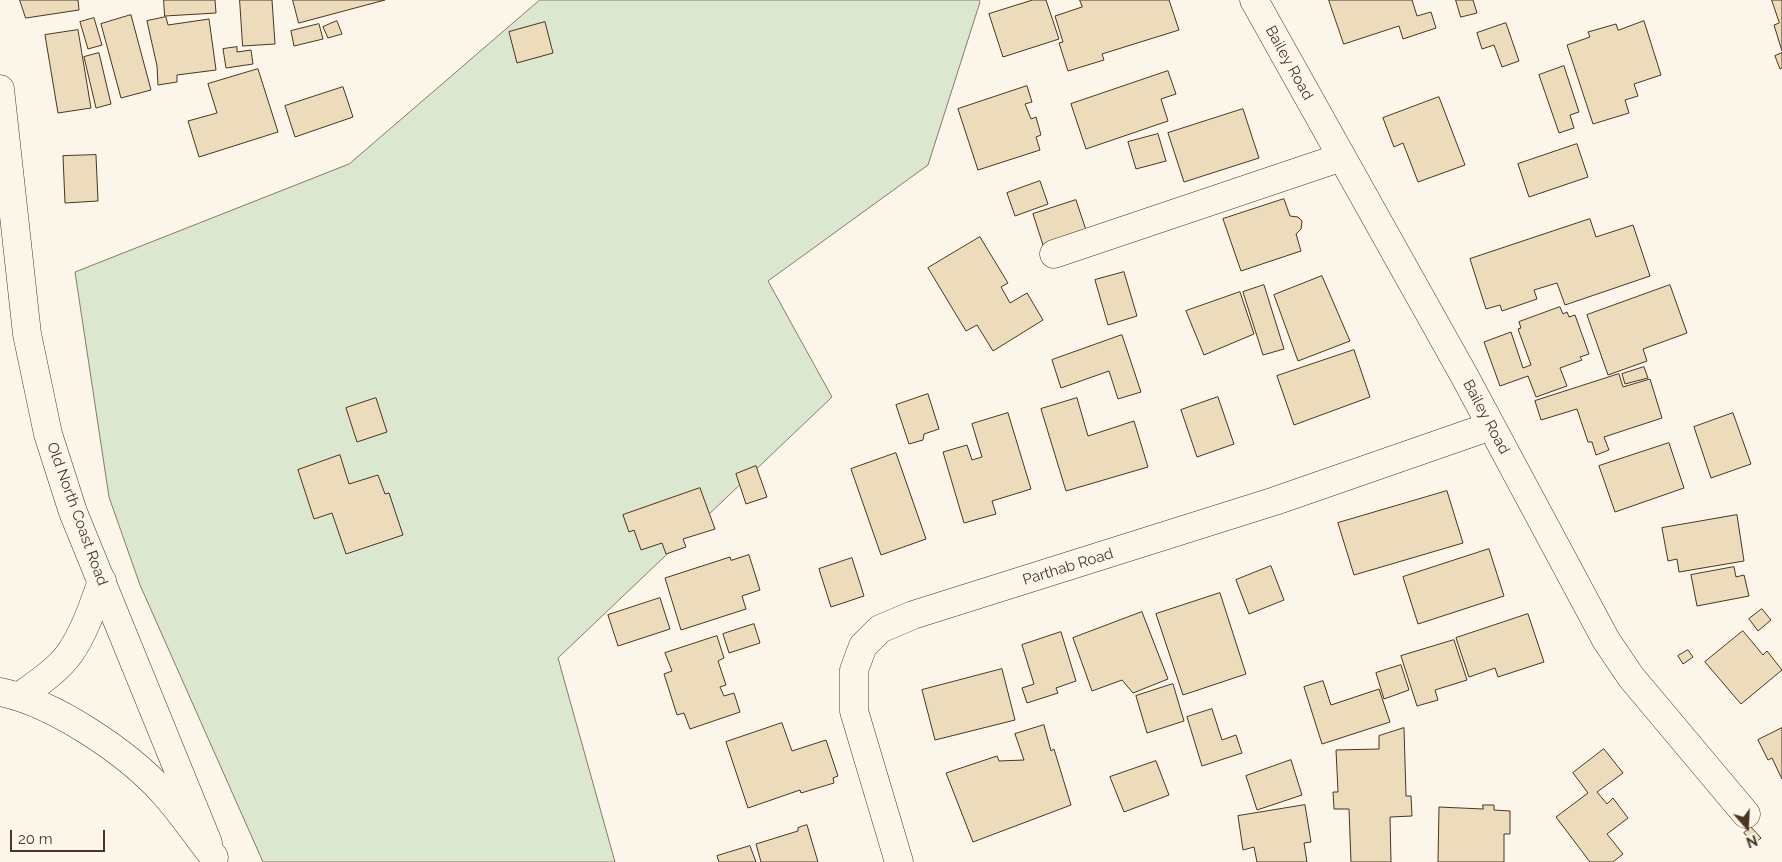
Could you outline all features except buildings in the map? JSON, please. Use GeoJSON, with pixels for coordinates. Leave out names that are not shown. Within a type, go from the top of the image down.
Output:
{"type":"FeatureCollection","features":[{"type":"Feature","properties":{"kind":"street","name":"Bailey Road"},"geometry":{"type":"LineString","coordinates":[[1254,0],[1491,426],[1606,640],[1631,677],[1746,814]]}},
{"type":"Feature","properties":{"kind":"street","name":"Old North Coast Road"},"geometry":{"type":"LineString","coordinates":[[0,89],[27,334],[48,434],[73,512],[215,859]]}},
{"type":"Feature","properties":{"kind":"street"},"geometry":{"type":"LineString","coordinates":[[1054,254],[1342,157]]}},
{"type":"Feature","properties":{"kind":"street","name":"Parthab Road"},"geometry":{"type":"LineString","coordinates":[[899,862],[854,711],[854,670],[863,646],[880,629],[912,616],[1275,501],[1491,426]]}},
{"type":"Feature","properties":{"kind":"street"},"geometry":{"type":"LineString","coordinates":[[10,694],[42,680],[70,654],[87,624],[102,581]]}},
{"type":"Feature","properties":{"kind":"street"},"geometry":{"type":"LineString","coordinates":[[10,694],[53,711],[125,755],[164,793],[215,859]]}},
{"type":"Feature","properties":{"kind":"green space"},"geometry":{"type":"Polygon","coordinates":[[[540,0],[979,0],[980,2],[928,165],[768,281],[832,397],[558,658],[615,862],[263,862],[140,585],[109,497],[75,272],[349,164],[540,0]]]}}]}
